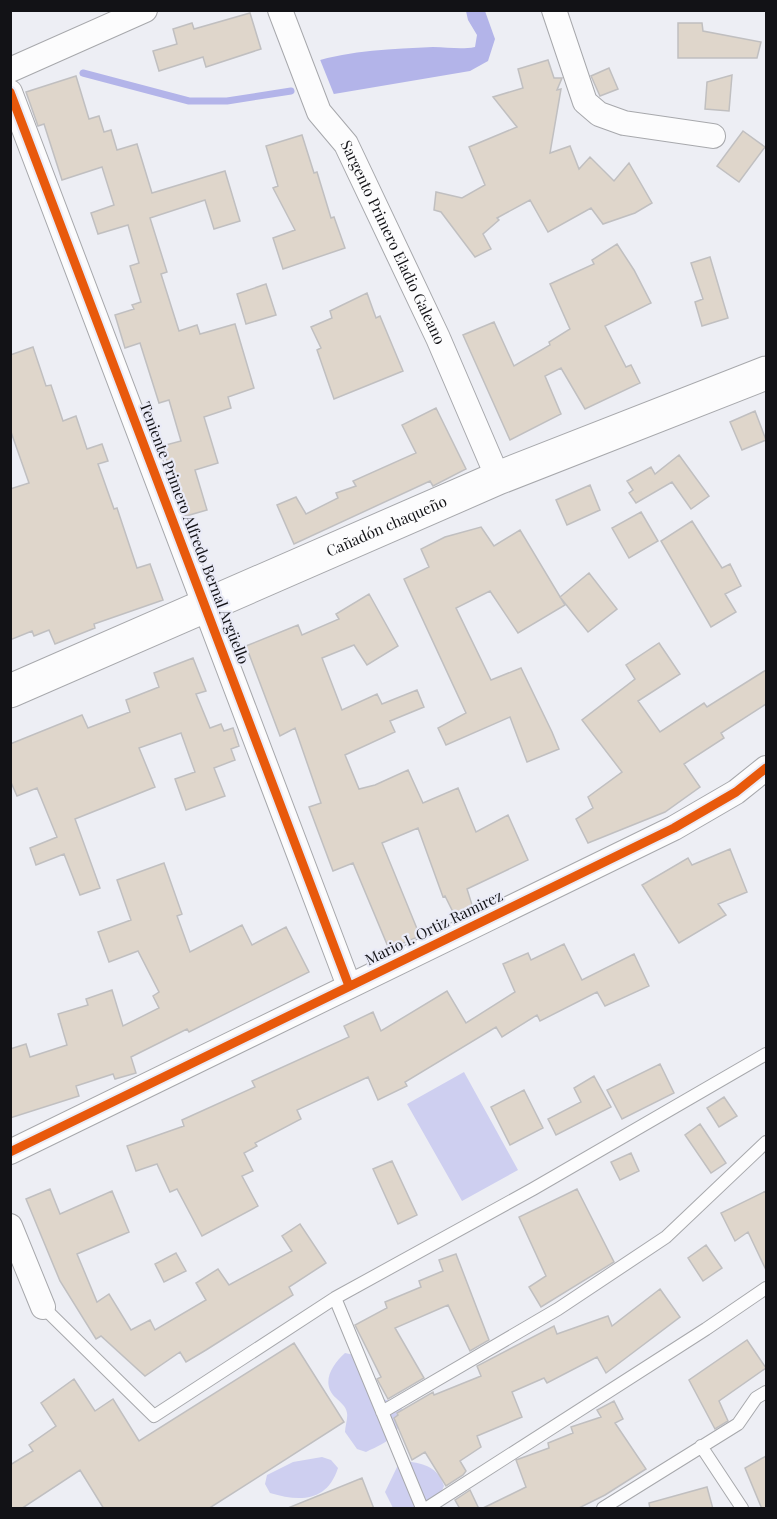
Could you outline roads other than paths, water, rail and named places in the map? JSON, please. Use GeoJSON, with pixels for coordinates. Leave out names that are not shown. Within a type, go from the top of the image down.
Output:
{"type":"FeatureCollection","features":[{"type":"Feature","properties":{"kind":"main road","name":"Cañadón chaqueño"},"geometry":{"type":"LineString","coordinates":[[10,691],[498,478],[766,373]]}},
{"type":"Feature","properties":{"kind":"street"},"geometry":{"type":"LineString","coordinates":[[10,70],[145,10]]}},
{"type":"Feature","properties":{"kind":"street","name":"Sargento Primero Eladio Galeano"},"geometry":{"type":"LineString","coordinates":[[280,10],[319,112],[346,144],[438,338],[498,478]]}},
{"type":"Feature","properties":{"kind":"street"},"geometry":{"type":"LineString","coordinates":[[554,10],[585,102],[599,114],[624,123],[713,136]]}},
{"type":"Feature","properties":{"kind":"street","name":"Teniente Primero Alfredo Bernal Argüello"},"geometry":{"type":"LineString","coordinates":[[10,92],[349,986]]}},
{"type":"Feature","properties":{"kind":"street","name":"Mario I. Ortiz Ramirez"},"geometry":{"type":"LineString","coordinates":[[10,1152],[674,828],[736,792],[766,768]]}},
{"type":"Feature","properties":{"kind":"street"},"geometry":{"type":"LineString","coordinates":[[10,1226],[43,1307]]}},
{"type":"Feature","properties":{"kind":"lane"},"geometry":{"type":"LineString","coordinates":[[43,1307],[154,1416],[334,1298],[533,1189],[766,1053]]}},
{"type":"Feature","properties":{"kind":"lane"},"geometry":{"type":"LineString","coordinates":[[382,1412],[558,1309],[666,1237],[766,1142]]}},
{"type":"Feature","properties":{"kind":"lane"},"geometry":{"type":"LineString","coordinates":[[427,1509],[766,1288]]}},
{"type":"Feature","properties":{"kind":"lane"},"geometry":{"type":"LineString","coordinates":[[334,1298],[422,1509]]}},
{"type":"Feature","properties":{"kind":"lane"},"geometry":{"type":"LineString","coordinates":[[603,1509],[738,1424],[756,1398],[766,1392]]}},
{"type":"Feature","properties":{"kind":"lane"},"geometry":{"type":"LineString","coordinates":[[701,1446],[742,1509]]}},
{"type":"Feature","properties":{"kind":"waterway"},"geometry":{"type":"LineString","coordinates":[[83,73],[189,101],[227,101],[291,91]]}}]}
